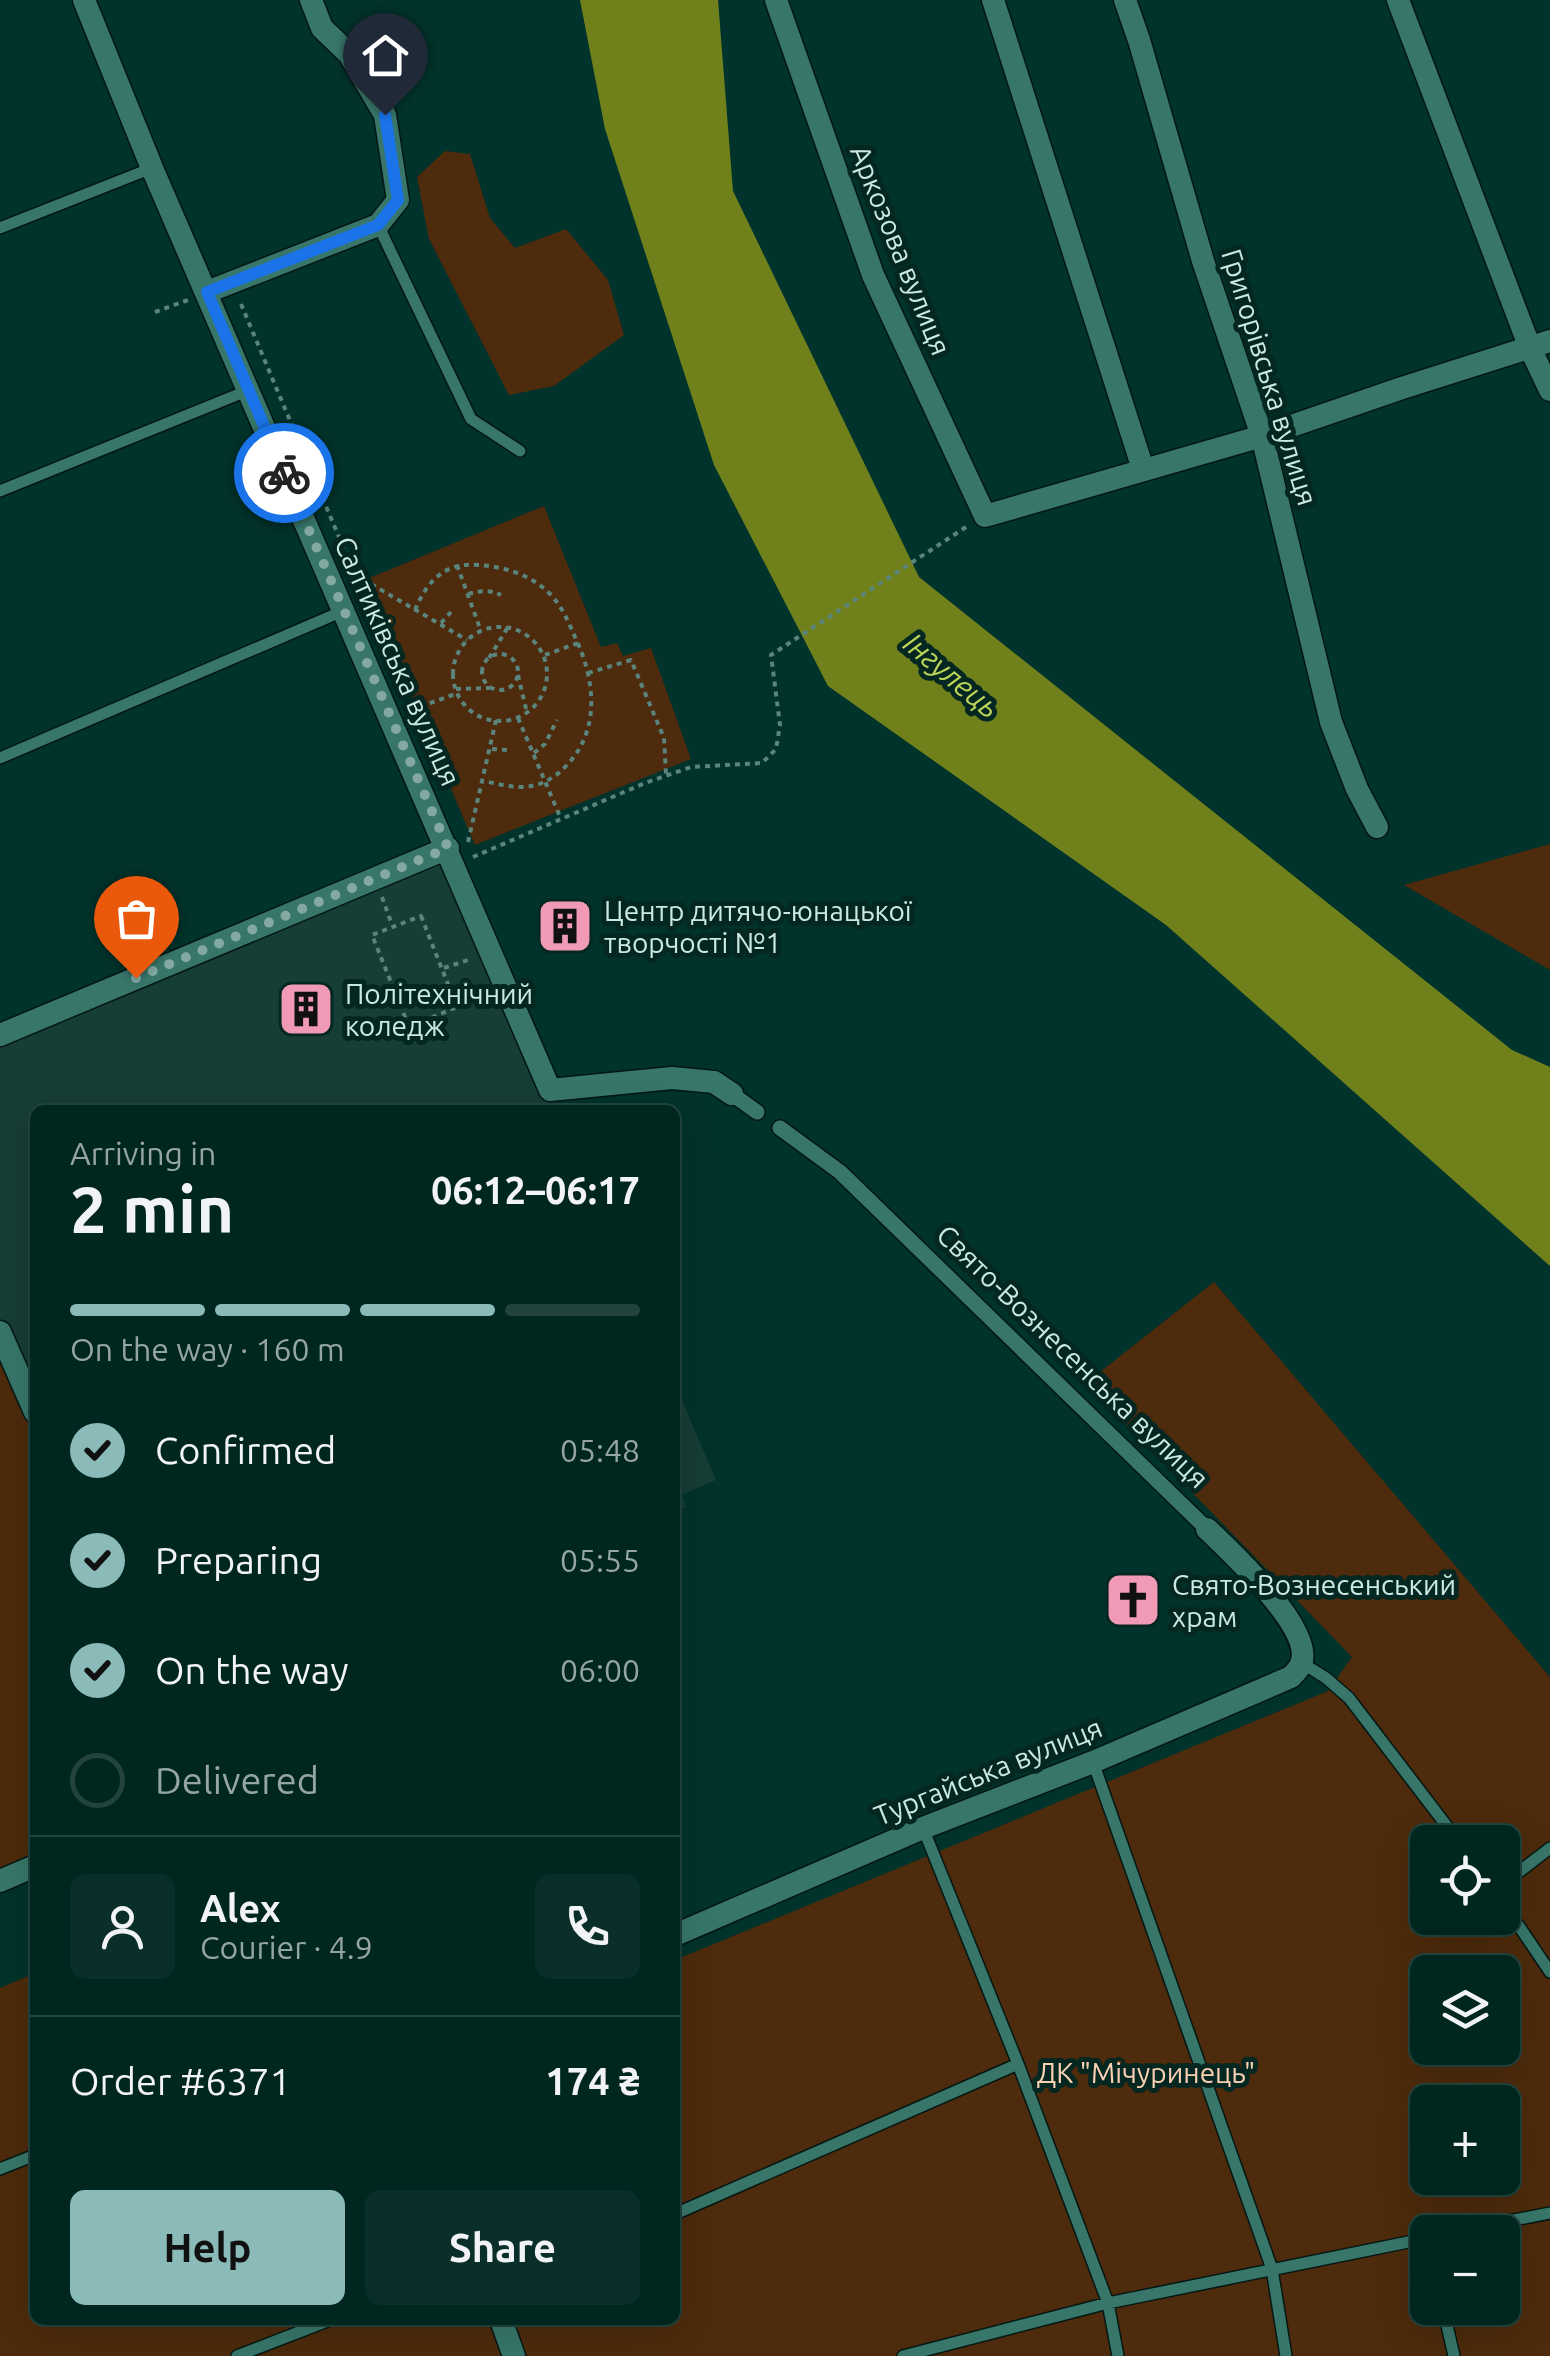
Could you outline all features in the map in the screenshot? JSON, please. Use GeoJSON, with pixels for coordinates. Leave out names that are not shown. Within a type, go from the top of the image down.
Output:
{"type":"FeatureCollection","features":[{"type":"Feature","properties":{"kind":"street","name":"Салтиківська вулиця"},"geometry":{"type":"LineString","coordinates":[[84,0],[343,611],[458,846]]}},
{"type":"Feature","properties":{"kind":"street"},"geometry":{"type":"LineString","coordinates":[[207,292],[378,225],[398,200],[385,115],[349,54],[322,28],[312,0]]}},
{"type":"Feature","properties":{"kind":"street","name":"Аркозова вулиця"},"geometry":{"type":"LineString","coordinates":[[776,0],[872,274],[985,516]]}},
{"type":"Feature","properties":{"kind":"street"},"geometry":{"type":"LineString","coordinates":[[994,0],[1142,469]]}},
{"type":"Feature","properties":{"kind":"street","name":"Григорівська вулиця"},"geometry":{"type":"LineString","coordinates":[[1125,0],[1203,261],[1262,436],[1330,722],[1377,828]]}},
{"type":"Feature","properties":{"kind":"street"},"geometry":{"type":"LineString","coordinates":[[1398,0],[1540,345],[1550,390]]}},
{"type":"Feature","properties":{"kind":"street"},"geometry":{"type":"LineString","coordinates":[[985,516],[1262,436],[1540,345]]}},
{"type":"Feature","properties":{"kind":"street"},"geometry":{"type":"LineString","coordinates":[[0,1035],[458,846],[492,951],[550,1090],[672,1078],[714,1082],[757,1112]]}},
{"type":"Feature","properties":{"kind":"street","name":"Свято-Вознесенська вулиця"},"geometry":{"type":"LineString","coordinates":[[780,1128],[840,1172],[1250,1571],[1297,1630],[1302,1655]]}},
{"type":"Feature","properties":{"kind":"street"},"geometry":{"type":"LineString","coordinates":[[0,1332],[30,1401]]}},
{"type":"Feature","properties":{"kind":"street","name":"Тургайська вулиця"},"geometry":{"type":"LineString","coordinates":[[680,1933],[1291,1677],[1302,1655]]}},
{"type":"Feature","properties":{"kind":"street"},"geometry":{"type":"LineString","coordinates":[[0,1880],[30,1868]]}},
{"type":"Feature","properties":{"kind":"street"},"geometry":{"type":"LineString","coordinates":[[503,2325],[514,2356]]}},
{"type":"Feature","properties":{"kind":"lane"},"geometry":{"type":"LineString","coordinates":[[0,228],[152,168]]}},
{"type":"Feature","properties":{"kind":"lane"},"geometry":{"type":"LineString","coordinates":[[378,225],[471,418],[520,451]]}},
{"type":"Feature","properties":{"kind":"lane"},"geometry":{"type":"LineString","coordinates":[[0,491],[249,390]]}},
{"type":"Feature","properties":{"kind":"lane"},"geometry":{"type":"LineString","coordinates":[[0,758],[343,611]]}},
{"type":"Feature","properties":{"kind":"lane"},"geometry":{"type":"LineString","coordinates":[[1302,1655],[1350,1698],[1446,1825]]}},
{"type":"Feature","properties":{"kind":"lane"},"geometry":{"type":"LineString","coordinates":[[1094,1762],[1272,2270],[1286,2356]]}},
{"type":"Feature","properties":{"kind":"lane"},"geometry":{"type":"LineString","coordinates":[[923,1828],[1108,2303],[1118,2356]]}},
{"type":"Feature","properties":{"kind":"lane"},"geometry":{"type":"LineString","coordinates":[[1520,1871],[1550,1848]]}},
{"type":"Feature","properties":{"kind":"lane"},"geometry":{"type":"LineString","coordinates":[[1520,1928],[1550,1972]]}},
{"type":"Feature","properties":{"kind":"lane"},"geometry":{"type":"LineString","coordinates":[[680,2212],[1018,2064]]}},
{"type":"Feature","properties":{"kind":"lane"},"geometry":{"type":"LineString","coordinates":[[0,2169],[30,2157]]}},
{"type":"Feature","properties":{"kind":"lane"},"geometry":{"type":"LineString","coordinates":[[1520,2219],[1550,2213]]}},
{"type":"Feature","properties":{"kind":"lane"},"geometry":{"type":"LineString","coordinates":[[904,2356],[946,2350],[1108,2303],[1410,2242]]}},
{"type":"Feature","properties":{"kind":"lane"},"geometry":{"type":"LineString","coordinates":[[236,2356],[317,2325]]}},
{"type":"Feature","properties":{"kind":"lane"},"geometry":{"type":"LineString","coordinates":[[1447,2325],[1454,2356]]}},
{"type":"Feature","properties":{"kind":"path"},"geometry":{"type":"LineString","coordinates":[[232,282],[397,676]]}},
{"type":"Feature","properties":{"kind":"path"},"geometry":{"type":"LineString","coordinates":[[155,312],[207,292]]}},
{"type":"Feature","properties":{"kind":"path"},"geometry":{"type":"LineString","coordinates":[[458,846],[473,857],[691,767],[762,763],[776,748],[780,725],[771,655],[985,516]]}},
{"type":"Feature","properties":{"kind":"path"},"geometry":{"type":"LineString","coordinates":[[457,566],[481,631]]}},
{"type":"Feature","properties":{"kind":"path"},"geometry":{"type":"LineString","coordinates":[[415,610],[422,593],[446,569],[492,566],[524,576],[548,592],[564,612],[578,644],[588,673],[592,707],[588,734],[573,759],[546,782],[522,787],[483,781]]}},
{"type":"Feature","properties":{"kind":"path"},"geometry":{"type":"LineString","coordinates":[[354,573],[466,640]]}},
{"type":"Feature","properties":{"kind":"path"},"geometry":{"type":"LineString","coordinates":[[467,594],[484,590],[501,595]]}},
{"type":"Feature","properties":{"kind":"path"},"geometry":{"type":"LineString","coordinates":[[440,624],[451,612]]}},
{"type":"Feature","properties":{"kind":"path"},"geometry":{"type":"LineString","coordinates":[[490,688],[482,673],[484,664],[508,628]]}},
{"type":"Feature","properties":{"kind":"path"},"geometry":{"type":"LineString","coordinates":[[508,628],[527,635],[544,656],[545,687],[534,708],[517,718],[483,718],[470,710],[457,691],[455,657],[466,640],[481,631],[508,628]]}},
{"type":"Feature","properties":{"kind":"path"},"geometry":{"type":"LineString","coordinates":[[544,656],[578,644]]}},
{"type":"Feature","properties":{"kind":"path"},"geometry":{"type":"LineString","coordinates":[[489,658],[497,654],[513,660],[527,713]]}},
{"type":"Feature","properties":{"kind":"path"},"geometry":{"type":"LineString","coordinates":[[588,673],[631,660],[664,738],[666,776]]}},
{"type":"Feature","properties":{"kind":"path"},"geometry":{"type":"LineString","coordinates":[[411,710],[457,691],[501,691],[512,686],[518,676]]}},
{"type":"Feature","properties":{"kind":"path"},"geometry":{"type":"LineString","coordinates":[[517,718],[562,819]]}},
{"type":"Feature","properties":{"kind":"path"},"geometry":{"type":"LineString","coordinates":[[458,846],[471,836],[496,720]]}},
{"type":"Feature","properties":{"kind":"path"},"geometry":{"type":"LineString","coordinates":[[533,753],[545,744],[557,720]]}},
{"type":"Feature","properties":{"kind":"path"},"geometry":{"type":"LineString","coordinates":[[490,748],[507,750]]}},
{"type":"Feature","properties":{"kind":"path"},"geometry":{"type":"LineString","coordinates":[[458,846],[460,827]]}},
{"type":"Feature","properties":{"kind":"path"},"geometry":{"type":"LineString","coordinates":[[375,878],[393,927]]}},
{"type":"Feature","properties":{"kind":"path"},"geometry":{"type":"LineString","coordinates":[[420,916],[442,969],[458,1007],[409,1027],[372,935],[420,916]]}},
{"type":"Feature","properties":{"kind":"path"},"geometry":{"type":"LineString","coordinates":[[442,969],[492,951]]}},
{"type":"Feature","properties":{"kind":"shaded area"},"geometry":{"type":"Polygon","coordinates":[[[448,848],[557,1105],[30,1105],[30,1401],[0,1332],[0,1035],[448,848]]]}},
{"type":"Feature","properties":{"kind":"shaded area"},"geometry":{"type":"Polygon","coordinates":[[[680,1396],[716,1480],[681,1495],[686,1507],[680,1510],[680,1396]]]}},
{"type":"Feature","properties":{"kind":"green space"},"geometry":{"type":"Polygon","coordinates":[[[445,151],[470,154],[490,218],[515,248],[566,229],[608,280],[624,335],[554,386],[509,395],[429,239],[417,177],[445,151]]]}},
{"type":"Feature","properties":{"kind":"green space"},"geometry":{"type":"Polygon","coordinates":[[[544,506],[601,647],[617,643],[623,656],[651,648],[691,759],[475,845],[362,581],[544,506]]]}},
{"type":"Feature","properties":{"kind":"green space"},"geometry":{"type":"Polygon","coordinates":[[[1550,844],[1550,970],[1404,885],[1550,844]]]}},
{"type":"Feature","properties":{"kind":"green space","name":"ДК \"Мічуринець\""},"geometry":{"type":"Polygon","coordinates":[[[1214,1282],[1550,1677],[1550,2356],[0,2356],[0,1988],[30,1975],[30,2325],[680,2325],[680,1958],[1328,1691],[1352,1657],[1086,1383],[1214,1282]]]}},
{"type":"Feature","properties":{"kind":"green space"},"geometry":{"type":"Polygon","coordinates":[[[0,1332],[30,1401],[30,1868],[0,1881],[0,1332]]]}},
{"type":"Feature","properties":{"kind":"water","name":"Інгулець"},"geometry":{"type":"Polygon","coordinates":[[[580,0],[718,0],[733,191],[919,577],[1512,1050],[1550,1067],[1550,1266],[1166,925],[828,686],[714,465],[605,129],[580,0]]]}},
{"type":"Feature","properties":{"kind":"way so far"},"geometry":{"type":"LineString","coordinates":[[136,978],[448,848],[284,473]]}},
{"type":"Feature","properties":{"kind":"place","name":"Центр дитячо-юнацької творчості №1"},"geometry":{"type":"Point","coordinates":[565,926]}},
{"type":"Feature","properties":{"kind":"place","name":"Політехнічний коледж"},"geometry":{"type":"Point","coordinates":[306,1009]}},
{"type":"Feature","properties":{"kind":"place","name":"Свято-Вознесенський храм"},"geometry":{"type":"Point","coordinates":[1133,1600]}},
{"type":"Feature","properties":{"kind":"route"},"geometry":{"type":"LineString","coordinates":[[284,473],[207,292],[378,225],[398,200],[385,115]]}}]}
